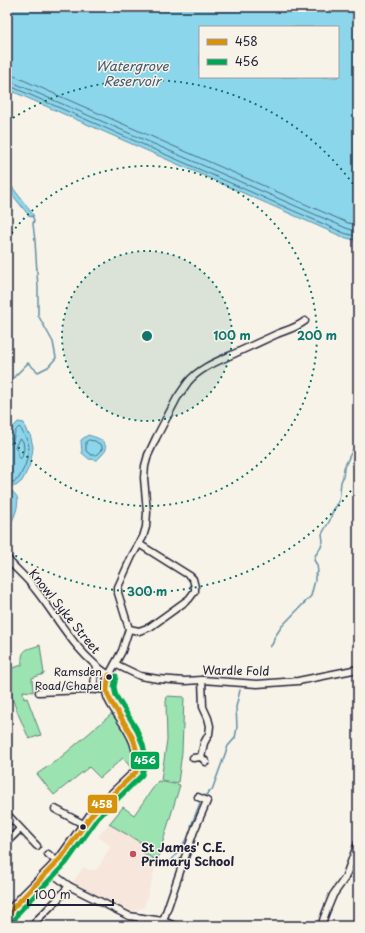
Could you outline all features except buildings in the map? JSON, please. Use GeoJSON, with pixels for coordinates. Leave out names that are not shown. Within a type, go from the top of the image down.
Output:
{"type":"FeatureCollection","features":[{"type":"Feature","properties":{"kind":"street"},"geometry":{"type":"LineString","coordinates":[[7,920],[9,907],[24,896],[49,872],[93,813],[136,772],[138,755],[134,738],[110,700],[107,689],[109,675],[122,651],[129,629],[118,593],[118,587],[138,544],[143,537],[147,520],[144,478],[146,461],[167,416],[185,386],[191,379],[213,363],[299,326],[305,321]]}},
{"type":"Feature","properties":{"kind":"street"},"geometry":{"type":"LineString","coordinates":[[129,629],[139,631],[150,628],[189,599],[196,587],[190,576],[138,544]]}},
{"type":"Feature","properties":{"kind":"street","name":"Knowl Syke Street"},"geometry":{"type":"LineString","coordinates":[[7,557],[34,588],[78,648],[97,668],[109,675]]}},
{"type":"Feature","properties":{"kind":"street","name":"Wardle Fold"},"geometry":{"type":"LineString","coordinates":[[115,664],[140,676],[168,680],[202,680],[257,684],[298,681],[358,669]]}},
{"type":"Feature","properties":{"kind":"street"},"geometry":{"type":"LineString","coordinates":[[95,690],[94,675],[97,668]]}},
{"type":"Feature","properties":{"kind":"street"},"geometry":{"type":"LineString","coordinates":[[201,758],[204,743],[209,734],[210,726],[203,707],[202,680]]}},
{"type":"Feature","properties":{"kind":"street"},"geometry":{"type":"LineString","coordinates":[[39,692],[107,689]]}},
{"type":"Feature","properties":{"kind":"street"},"geometry":{"type":"LineString","coordinates":[[193,758],[201,758],[206,762]]}},
{"type":"Feature","properties":{"kind":"street"},"geometry":{"type":"LineString","coordinates":[[163,921],[206,801],[198,797]]}},
{"type":"Feature","properties":{"kind":"street"},"geometry":{"type":"LineString","coordinates":[[55,809],[85,825]]}},
{"type":"Feature","properties":{"kind":"street"},"geometry":{"type":"LineString","coordinates":[[7,814],[37,846]]}},
{"type":"Feature","properties":{"kind":"street"},"geometry":{"type":"LineString","coordinates":[[7,842],[20,829]]}},
{"type":"Feature","properties":{"kind":"street"},"geometry":{"type":"LineString","coordinates":[[323,926],[322,924],[333,895],[345,878],[358,843]]}},
{"type":"Feature","properties":{"kind":"street"},"geometry":{"type":"LineString","coordinates":[[48,854],[57,862]]}},
{"type":"Feature","properties":{"kind":"street"},"geometry":{"type":"LineString","coordinates":[[49,872],[68,886],[129,916],[163,921],[175,926]]}},
{"type":"Feature","properties":{"kind":"street"},"geometry":{"type":"LineString","coordinates":[[33,926],[68,886]]}},
{"type":"Feature","properties":{"kind":"street"},"geometry":{"type":"LineString","coordinates":[[140,926],[142,918]]}},
{"type":"Feature","properties":{"kind":"shaded area","name":"St James' C.E. Primary School"},"geometry":{"type":"Polygon","coordinates":[[[158,781],[180,785],[144,907],[131,912],[73,882],[83,867],[89,870],[96,870],[98,868],[111,846],[98,837],[123,807],[134,815],[158,781]]]}},
{"type":"Feature","properties":{"kind":"green space"},"geometry":{"type":"Polygon","coordinates":[[[40,645],[44,674],[32,678],[33,692],[23,691],[24,699],[27,698],[41,735],[29,739],[9,688],[7,670],[22,665],[22,655],[25,650],[40,645]]]}},
{"type":"Feature","properties":{"kind":"green space"},"geometry":{"type":"Polygon","coordinates":[[[167,696],[184,697],[182,752],[178,783],[161,780],[167,740],[167,696]]]}},
{"type":"Feature","properties":{"kind":"green space"},"geometry":{"type":"Polygon","coordinates":[[[114,712],[122,722],[135,753],[132,769],[123,758],[100,778],[89,767],[54,795],[37,774],[60,758],[114,712]]]}},
{"type":"Feature","properties":{"kind":"green space"},"geometry":{"type":"Polygon","coordinates":[[[158,781],[180,785],[157,861],[142,852],[145,845],[109,824],[123,807],[134,815],[158,781]]]}},
{"type":"Feature","properties":{"kind":"water","name":"Watergrove Reservoir"},"geometry":{"type":"Polygon","coordinates":[[[7,7],[358,7],[358,241],[343,237],[7,89],[7,7]]]}},
{"type":"Feature","properties":{"kind":"water"},"geometry":{"type":"Polygon","coordinates":[[[7,180],[34,216],[30,217],[7,188],[7,180]]]}},
{"type":"Feature","properties":{"kind":"water"},"geometry":{"type":"Polygon","coordinates":[[[18,422],[24,423],[27,433],[30,434],[33,447],[32,455],[29,467],[22,481],[16,486],[9,486],[7,480],[9,458],[8,445],[11,429],[18,422]]]}},
{"type":"Feature","properties":{"kind":"water"},"geometry":{"type":"Polygon","coordinates":[[[88,435],[103,441],[106,446],[106,450],[97,460],[89,459],[82,453],[81,440],[88,435]]]}},
{"type":"Feature","properties":{"kind":"water"},"geometry":{"type":"Polygon","coordinates":[[[12,491],[17,497],[18,504],[14,517],[8,528],[7,494],[12,491]]]}},
{"type":"Feature","properties":{"kind":"waterway"},"geometry":{"type":"LineString","coordinates":[[7,387],[15,376],[28,363],[38,372],[48,367],[56,358],[53,342],[38,315],[34,220],[32,216]]}},
{"type":"Feature","properties":{"kind":"waterway"},"geometry":{"type":"LineString","coordinates":[[270,647],[282,626],[311,596],[315,576],[318,572],[317,565],[314,560],[315,556],[323,541],[322,534],[339,501],[344,468],[358,441]]}},
{"type":"Feature","properties":{"kind":"waterway"},"geometry":{"type":"LineString","coordinates":[[206,795],[212,790],[228,746],[235,738],[237,727],[236,707],[240,690]]}},
{"type":"Feature","properties":{"kind":"waterway"},"geometry":{"type":"LineString","coordinates":[[191,826],[200,803]]}},
{"type":"Feature","properties":{"kind":"waterway"},"geometry":{"type":"LineString","coordinates":[[162,864],[172,861],[186,839]]}},
{"type":"Feature","properties":{"kind":"transit line","name":"458"},"geometry":{"type":"LineString","coordinates":[[7,920],[12,909],[61,858],[93,813],[136,772],[136,748],[131,734],[109,697],[107,691],[109,675]]}},
{"type":"Feature","properties":{"kind":"transit line","name":"456"},"geometry":{"type":"LineString","coordinates":[[13,923],[18,913],[66,863],[98,818],[142,775],[145,763],[143,745],[136,728],[116,696],[114,687],[116,676]]}},
{"type":"Feature","properties":{"kind":"place","name":"Ramsden Road/Chapel"},"geometry":{"type":"Point","coordinates":[109,677]}},
{"type":"Feature","properties":{"kind":"place","name":"St James' C.E. Primary School"},"geometry":{"type":"Point","coordinates":[133,854]}}]}
